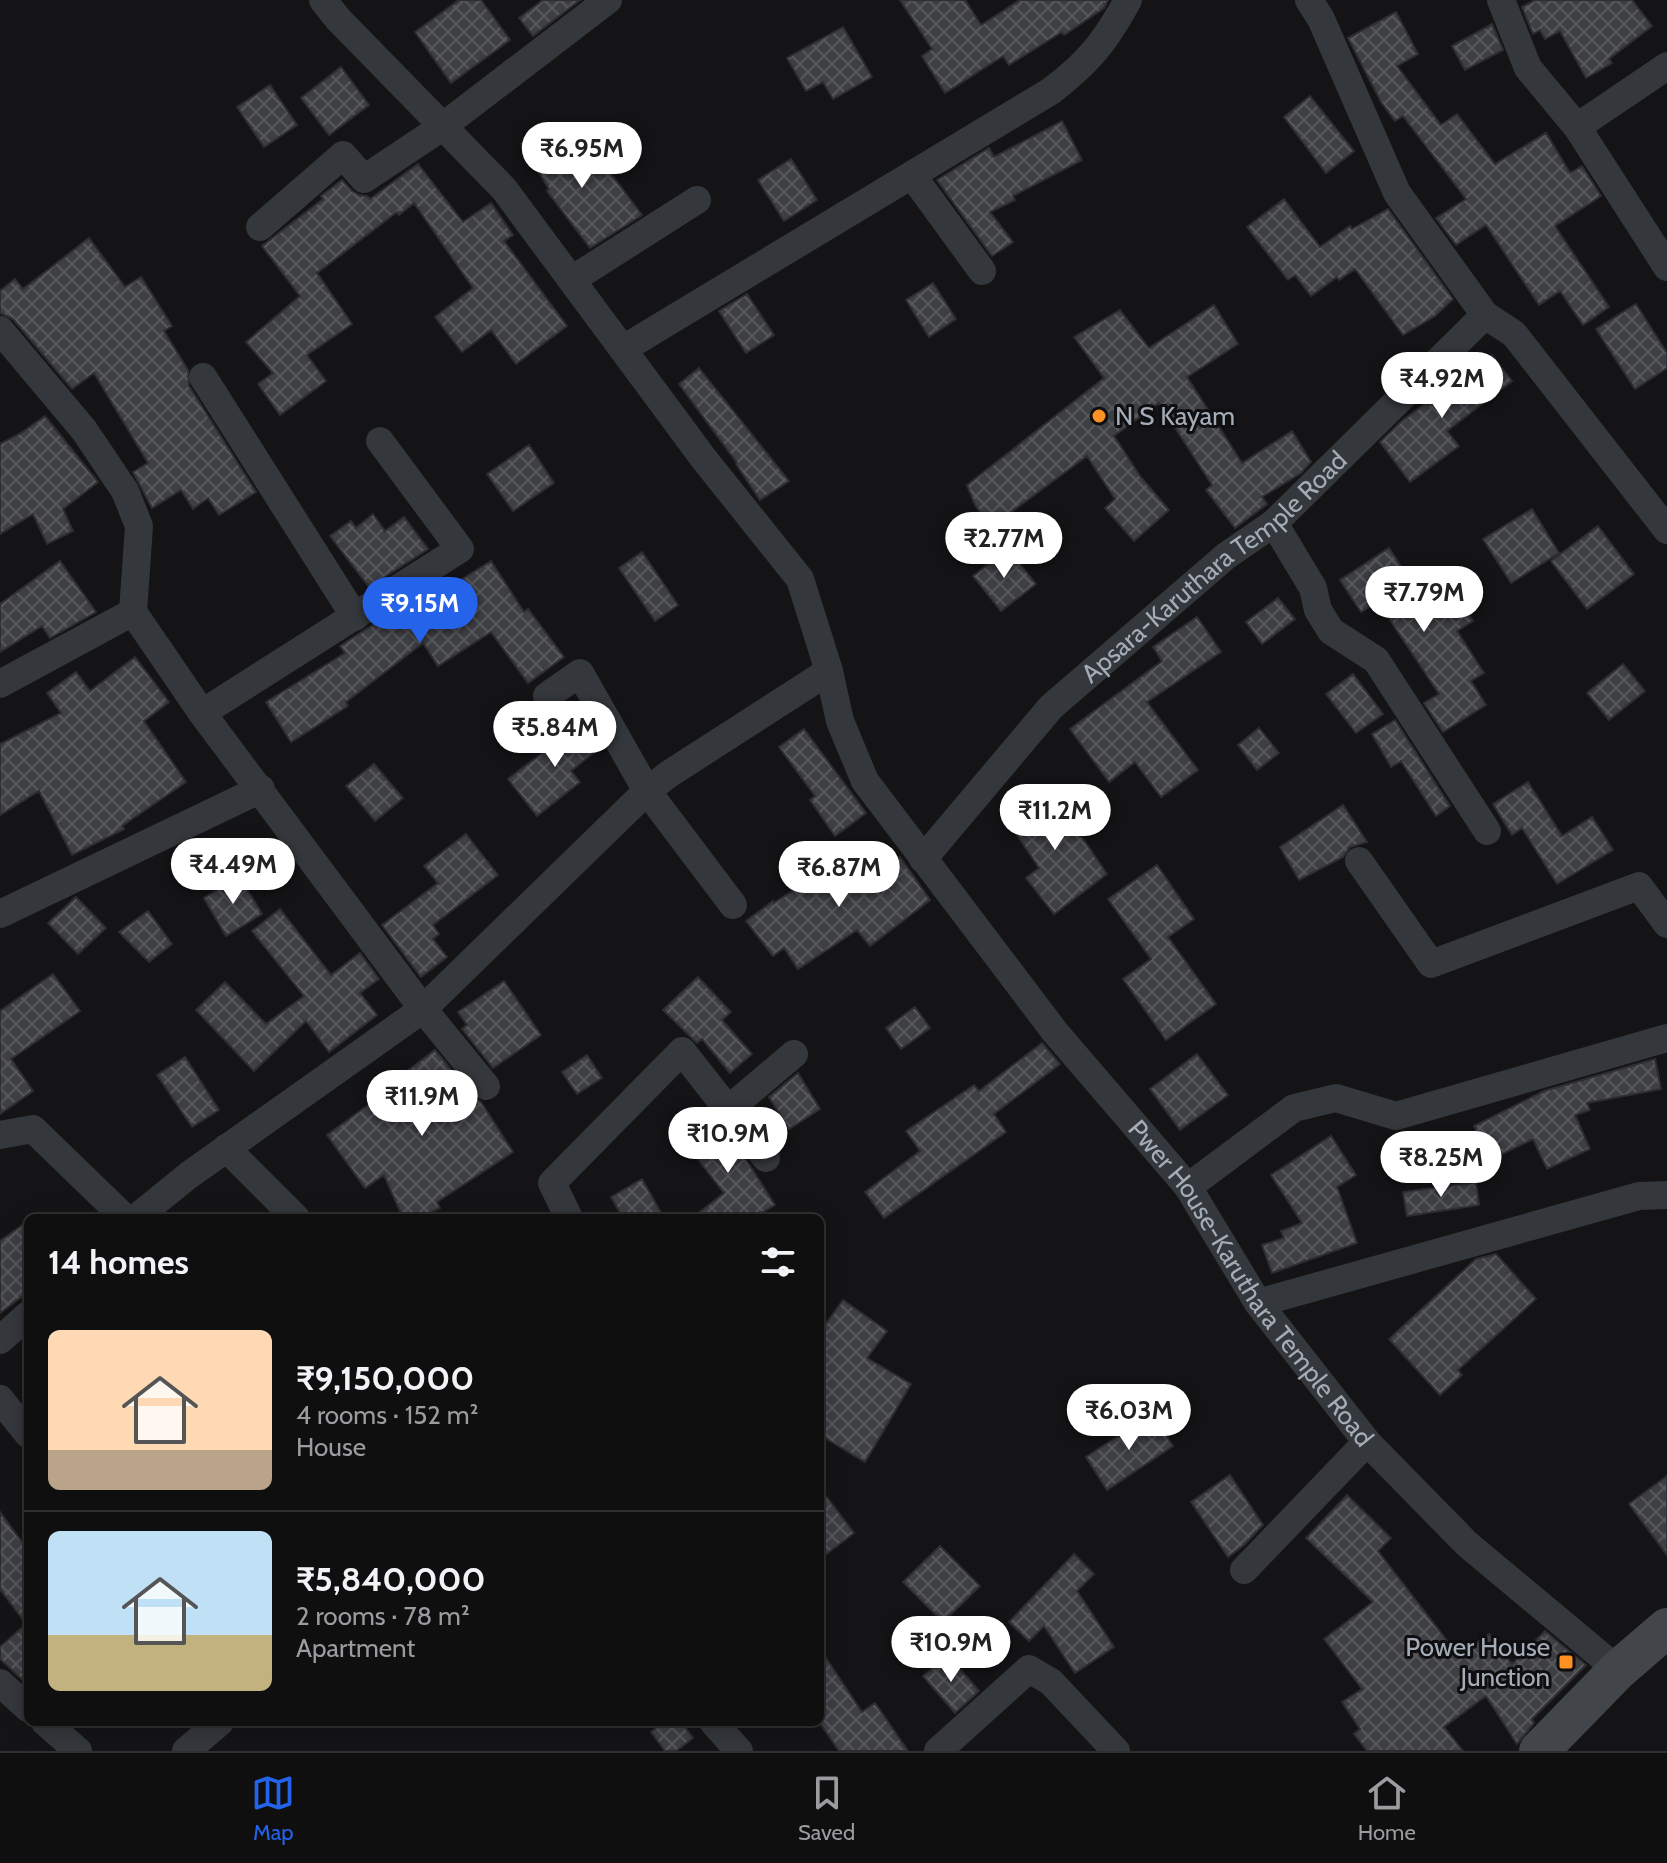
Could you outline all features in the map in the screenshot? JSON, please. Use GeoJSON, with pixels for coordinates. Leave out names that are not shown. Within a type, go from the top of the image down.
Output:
{"type":"FeatureCollection","features":[{"type":"Feature","properties":{"kind":"main road"},"geometry":{"type":"LineString","coordinates":[[1539,1751],[1618,1670],[1667,1628]]}},
{"type":"Feature","properties":{"kind":"street","name":"Pwer House-Karuthara Temple Road"},"geometry":{"type":"LineString","coordinates":[[323,0],[504,189],[704,459],[800,579],[829,671],[840,721],[865,781],[1055,1032],[1188,1187],[1258,1303],[1367,1442],[1467,1544],[1618,1670]]}},
{"type":"Feature","properties":{"kind":"street"},"geometry":{"type":"LineString","coordinates":[[260,227],[343,155],[364,179],[442,127],[608,0]]}},
{"type":"Feature","properties":{"kind":"street"},"geometry":{"type":"LineString","coordinates":[[623,349],[1051,91],[1079,70],[1106,40],[1128,0]]}},
{"type":"Feature","properties":{"kind":"street"},"geometry":{"type":"LineString","coordinates":[[1309,0],[1321,19],[1397,193],[1485,315],[1514,334],[1667,530]]}},
{"type":"Feature","properties":{"kind":"street"},"geometry":{"type":"LineString","coordinates":[[1501,0],[1528,68],[1577,127],[1667,267]]}},
{"type":"Feature","properties":{"kind":"street"},"geometry":{"type":"LineString","coordinates":[[1577,127],[1667,66]]}},
{"type":"Feature","properties":{"kind":"street"},"geometry":{"type":"LineString","coordinates":[[912,175],[982,271]]}},
{"type":"Feature","properties":{"kind":"street"},"geometry":{"type":"LineString","coordinates":[[573,279],[697,200]]}},
{"type":"Feature","properties":{"kind":"street","name":"Apsara-Karuthara Temple Road"},"geometry":{"type":"LineString","coordinates":[[923,859],[1051,707],[1226,556],[1274,523],[1485,315]]}},
{"type":"Feature","properties":{"kind":"street"},"geometry":{"type":"LineString","coordinates":[[0,330],[84,430],[125,491],[139,526],[133,612],[202,713],[423,1009],[486,1086]]}},
{"type":"Feature","properties":{"kind":"street"},"geometry":{"type":"LineString","coordinates":[[203,377],[355,617]]}},
{"type":"Feature","properties":{"kind":"street"},"geometry":{"type":"LineString","coordinates":[[202,713],[460,549],[380,441]]}},
{"type":"Feature","properties":{"kind":"street"},"geometry":{"type":"LineString","coordinates":[[1274,523],[1313,588],[1318,610],[1331,631],[1376,660],[1487,831]]}},
{"type":"Feature","properties":{"kind":"street"},"geometry":{"type":"LineString","coordinates":[[0,684],[133,612]]}},
{"type":"Feature","properties":{"kind":"street"},"geometry":{"type":"LineString","coordinates":[[141,1214],[226,1148],[423,1009],[647,791],[829,671]]}},
{"type":"Feature","properties":{"kind":"street"},"geometry":{"type":"LineString","coordinates":[[547,696],[580,673],[647,791],[733,905]]}},
{"type":"Feature","properties":{"kind":"street"},"geometry":{"type":"LineString","coordinates":[[0,914],[261,789]]}},
{"type":"Feature","properties":{"kind":"street"},"geometry":{"type":"LineString","coordinates":[[1359,861],[1431,964],[1639,886],[1667,924]]}},
{"type":"Feature","properties":{"kind":"street"},"geometry":{"type":"LineString","coordinates":[[1188,1187],[1294,1108],[1336,1098],[1396,1116],[1667,1038]]}},
{"type":"Feature","properties":{"kind":"street"},"geometry":{"type":"LineString","coordinates":[[567,1214],[552,1183],[682,1051],[766,1158]]}},
{"type":"Feature","properties":{"kind":"street"},"geometry":{"type":"LineString","coordinates":[[729,1109],[794,1054]]}},
{"type":"Feature","properties":{"kind":"street"},"geometry":{"type":"LineString","coordinates":[[0,1135],[33,1129],[121,1214]]}},
{"type":"Feature","properties":{"kind":"street"},"geometry":{"type":"LineString","coordinates":[[226,1148],[292,1214]]}},
{"type":"Feature","properties":{"kind":"street"},"geometry":{"type":"LineString","coordinates":[[1258,1303],[1639,1196],[1667,1195]]}},
{"type":"Feature","properties":{"kind":"street"},"geometry":{"type":"LineString","coordinates":[[0,1340],[24,1319]]}},
{"type":"Feature","properties":{"kind":"street"},"geometry":{"type":"LineString","coordinates":[[0,1399],[24,1429]]}},
{"type":"Feature","properties":{"kind":"street"},"geometry":{"type":"LineString","coordinates":[[1244,1570],[1367,1442]]}},
{"type":"Feature","properties":{"kind":"street"},"geometry":{"type":"LineString","coordinates":[[938,1751],[1029,1669],[1051,1682],[1116,1751]]}},
{"type":"Feature","properties":{"kind":"street"},"geometry":{"type":"LineString","coordinates":[[0,1683],[24,1704]]}},
{"type":"Feature","properties":{"kind":"street"},"geometry":{"type":"LineString","coordinates":[[50,1726],[78,1751]]}},
{"type":"Feature","properties":{"kind":"street"},"geometry":{"type":"LineString","coordinates":[[186,1751],[215,1726]]}},
{"type":"Feature","properties":{"kind":"street"},"geometry":{"type":"LineString","coordinates":[[717,1726],[739,1751]]}},
{"type":"Feature","properties":{"kind":"building"},"geometry":{"type":"Polygon","coordinates":[[[459,0],[481,0],[510,40],[451,83],[415,32],[459,0]]]}},
{"type":"Feature","properties":{"kind":"building"},"geometry":{"type":"Polygon","coordinates":[[[543,0],[580,0],[533,36],[519,18],[543,0]]]}},
{"type":"Feature","properties":{"kind":"building"},"geometry":{"type":"Polygon","coordinates":[[[900,0],[965,0],[981,25],[1020,0],[1108,0],[1104,8],[1064,35],[1062,32],[1009,65],[1003,56],[945,93],[922,56],[932,49],[900,0]]]}},
{"type":"Feature","properties":{"kind":"building"},"geometry":{"type":"Polygon","coordinates":[[[1535,0],[1632,0],[1652,26],[1609,59],[1612,63],[1586,78],[1560,31],[1545,39],[1540,30],[1533,34],[1522,7],[1535,0]]]}},
{"type":"Feature","properties":{"kind":"building"},"geometry":{"type":"Polygon","coordinates":[[[1396,12],[1418,54],[1397,66],[1441,125],[1457,114],[1495,164],[1546,133],[1570,173],[1582,166],[1601,196],[1555,226],[1609,307],[1583,325],[1560,291],[1539,305],[1486,225],[1456,245],[1436,218],[1466,199],[1403,116],[1395,121],[1381,102],[1348,38],[1396,12]]]}},
{"type":"Feature","properties":{"kind":"building"},"geometry":{"type":"Polygon","coordinates":[[[1492,24],[1503,50],[1465,70],[1452,46],[1492,24]]]}},
{"type":"Feature","properties":{"kind":"building"},"geometry":{"type":"Polygon","coordinates":[[[843,27],[872,77],[833,99],[823,82],[806,91],[787,58],[843,27]]]}},
{"type":"Feature","properties":{"kind":"building"},"geometry":{"type":"Polygon","coordinates":[[[341,67],[369,105],[329,135],[301,98],[341,67]]]}},
{"type":"Feature","properties":{"kind":"building"},"geometry":{"type":"Polygon","coordinates":[[[270,85],[297,125],[264,147],[237,107],[270,85]]]}},
{"type":"Feature","properties":{"kind":"building"},"geometry":{"type":"Polygon","coordinates":[[[1310,96],[1354,151],[1326,173],[1284,117],[1310,96]]]}},
{"type":"Feature","properties":{"kind":"building"},"geometry":{"type":"Polygon","coordinates":[[[1062,121],[1082,160],[1013,196],[1015,200],[990,212],[1013,242],[992,256],[937,180],[989,148],[994,157],[1062,121]]]}},
{"type":"Feature","properties":{"kind":"building"},"geometry":{"type":"Polygon","coordinates":[[[547,128],[574,171],[596,154],[642,215],[590,248],[547,191],[549,189],[521,144],[547,128]]]}},
{"type":"Feature","properties":{"kind":"building"},"geometry":{"type":"Polygon","coordinates":[[[791,159],[817,200],[784,221],[758,180],[791,159]]]}},
{"type":"Feature","properties":{"kind":"building"},"geometry":{"type":"Polygon","coordinates":[[[418,164],[463,222],[491,203],[513,235],[504,241],[567,326],[516,364],[491,330],[462,352],[435,317],[473,288],[414,203],[399,215],[397,212],[317,273],[352,324],[307,355],[326,381],[280,415],[258,384],[273,373],[246,342],[300,296],[262,246],[323,199],[321,196],[342,180],[352,191],[370,199],[418,164]]]}},
{"type":"Feature","properties":{"kind":"building"},"geometry":{"type":"Polygon","coordinates":[[[1284,199],[1320,247],[1350,226],[1352,229],[1388,209],[1453,299],[1435,316],[1403,335],[1355,269],[1339,280],[1337,277],[1311,296],[1295,275],[1288,280],[1247,227],[1284,199]]]}},
{"type":"Feature","properties":{"kind":"building"},"geometry":{"type":"Polygon","coordinates":[[[89,238],[125,287],[141,277],[172,326],[164,331],[188,370],[189,386],[256,492],[219,515],[208,498],[193,509],[181,490],[152,508],[133,472],[148,463],[94,373],[72,389],[13,319],[0,313],[0,291],[15,279],[23,289],[89,238]]]}},
{"type":"Feature","properties":{"kind":"building"},"geometry":{"type":"Polygon","coordinates":[[[933,283],[956,319],[929,337],[906,300],[933,283]]]}},
{"type":"Feature","properties":{"kind":"building"},"geometry":{"type":"Polygon","coordinates":[[[747,294],[774,335],[746,353],[719,311],[747,294]]]}},
{"type":"Feature","properties":{"kind":"building"},"geometry":{"type":"Polygon","coordinates":[[[1636,304],[1667,353],[1667,368],[1635,389],[1596,329],[1636,304]]]}},
{"type":"Feature","properties":{"kind":"building"},"geometry":{"type":"Polygon","coordinates":[[[1214,305],[1238,344],[1187,377],[1242,463],[1292,431],[1311,462],[1301,473],[1262,497],[1267,504],[1235,528],[1206,490],[1212,485],[1159,403],[1114,436],[1140,476],[1169,510],[1134,541],[1105,508],[1115,499],[1087,456],[991,527],[975,505],[967,485],[1104,378],[1074,337],[1120,310],[1149,348],[1214,305]]]}},
{"type":"Feature","properties":{"kind":"building"},"geometry":{"type":"Polygon","coordinates":[[[1492,355],[1512,381],[1447,431],[1459,446],[1410,482],[1380,442],[1402,421],[1426,403],[1428,405],[1492,355]]]}},
{"type":"Feature","properties":{"kind":"building"},"geometry":{"type":"Polygon","coordinates":[[[699,368],[789,481],[760,500],[679,384],[699,368]]]}},
{"type":"Feature","properties":{"kind":"building"},"geometry":{"type":"Polygon","coordinates":[[[45,416],[98,482],[63,509],[73,531],[47,544],[33,514],[0,534],[0,444],[45,416]]]}},
{"type":"Feature","properties":{"kind":"building"},"geometry":{"type":"Polygon","coordinates":[[[529,445],[554,483],[513,511],[487,474],[529,445]]]}},
{"type":"Feature","properties":{"kind":"building"},"geometry":{"type":"Polygon","coordinates":[[[1532,509],[1559,553],[1511,583],[1483,539],[1532,509]]]}},
{"type":"Feature","properties":{"kind":"building"},"geometry":{"type":"Polygon","coordinates":[[[373,514],[385,531],[404,517],[428,549],[369,587],[330,536],[351,521],[356,528],[373,514]]]}},
{"type":"Feature","properties":{"kind":"building"},"geometry":{"type":"Polygon","coordinates":[[[1598,526],[1634,574],[1587,609],[1551,561],[1598,526]]]}},
{"type":"Feature","properties":{"kind":"building"},"geometry":{"type":"Polygon","coordinates":[[[1389,548],[1425,603],[1451,586],[1473,621],[1457,631],[1484,673],[1471,681],[1486,705],[1443,732],[1424,703],[1439,694],[1378,602],[1361,612],[1340,580],[1389,548]]]}},
{"type":"Feature","properties":{"kind":"building"},"geometry":{"type":"Polygon","coordinates":[[[1008,549],[1036,584],[1001,611],[973,576],[1008,549]]]}},
{"type":"Feature","properties":{"kind":"building"},"geometry":{"type":"Polygon","coordinates":[[[642,552],[678,605],[655,621],[619,568],[642,552]]]}},
{"type":"Feature","properties":{"kind":"building"},"geometry":{"type":"Polygon","coordinates":[[[60,561],[96,612],[50,638],[42,626],[0,652],[0,604],[60,561]]]}},
{"type":"Feature","properties":{"kind":"building"},"geometry":{"type":"Polygon","coordinates":[[[491,561],[524,612],[528,609],[564,657],[528,683],[491,632],[438,666],[423,643],[346,702],[348,706],[291,742],[266,702],[345,653],[340,646],[448,577],[454,584],[491,561]]]}},
{"type":"Feature","properties":{"kind":"building"},"geometry":{"type":"Polygon","coordinates":[[[1278,598],[1295,619],[1262,644],[1246,622],[1278,598]]]}},
{"type":"Feature","properties":{"kind":"building"},"geometry":{"type":"Polygon","coordinates":[[[1197,617],[1221,652],[1147,702],[1198,770],[1161,797],[1135,762],[1109,782],[1070,729],[1162,661],[1153,647],[1197,617]]]}},
{"type":"Feature","properties":{"kind":"building"},"geometry":{"type":"Polygon","coordinates":[[[135,657],[169,702],[144,721],[186,782],[122,826],[124,829],[72,855],[39,791],[0,815],[0,744],[61,713],[47,693],[76,672],[90,691],[135,657]]]}},
{"type":"Feature","properties":{"kind":"building"},"geometry":{"type":"Polygon","coordinates":[[[1623,664],[1645,691],[1609,720],[1587,693],[1623,664]]]}},
{"type":"Feature","properties":{"kind":"building"},"geometry":{"type":"Polygon","coordinates":[[[1353,674],[1383,714],[1356,733],[1326,694],[1353,674]]]}},
{"type":"Feature","properties":{"kind":"building"},"geometry":{"type":"Polygon","coordinates":[[[587,719],[602,746],[571,771],[580,782],[537,816],[508,779],[587,719]]]}},
{"type":"Feature","properties":{"kind":"building"},"geometry":{"type":"Polygon","coordinates":[[[1395,720],[1450,806],[1436,816],[1401,761],[1391,767],[1372,734],[1395,720]]]}},
{"type":"Feature","properties":{"kind":"building"},"geometry":{"type":"Polygon","coordinates":[[[1259,728],[1279,753],[1257,770],[1238,745],[1259,728]]]}},
{"type":"Feature","properties":{"kind":"building"},"geometry":{"type":"Polygon","coordinates":[[[804,729],[866,813],[835,836],[810,800],[815,796],[779,747],[804,729]]]}},
{"type":"Feature","properties":{"kind":"building"},"geometry":{"type":"Polygon","coordinates":[[[374,764],[403,798],[375,821],[346,786],[374,764]]]}},
{"type":"Feature","properties":{"kind":"building"},"geometry":{"type":"Polygon","coordinates":[[[1528,782],[1562,836],[1592,817],[1613,850],[1557,884],[1522,828],[1512,835],[1493,804],[1528,782]]]}},
{"type":"Feature","properties":{"kind":"building"},"geometry":{"type":"Polygon","coordinates":[[[1049,789],[1107,874],[1054,914],[1026,878],[1039,868],[1005,817],[1049,789]]]}},
{"type":"Feature","properties":{"kind":"building"},"geometry":{"type":"Polygon","coordinates":[[[1343,805],[1367,842],[1350,847],[1343,857],[1299,880],[1280,847],[1343,805]]]}},
{"type":"Feature","properties":{"kind":"building"},"geometry":{"type":"Polygon","coordinates":[[[466,834],[498,875],[433,925],[439,934],[433,939],[447,957],[421,977],[382,925],[438,883],[424,866],[466,834]]]}},
{"type":"Feature","properties":{"kind":"building"},"geometry":{"type":"Polygon","coordinates":[[[855,849],[873,877],[900,857],[930,900],[870,946],[857,930],[798,969],[784,948],[773,956],[746,921],[855,849]]]}},
{"type":"Feature","properties":{"kind":"building"},"geometry":{"type":"Polygon","coordinates":[[[1157,865],[1194,919],[1168,937],[1216,1004],[1166,1040],[1123,979],[1151,959],[1108,899],[1157,865]]]}},
{"type":"Feature","properties":{"kind":"building"},"geometry":{"type":"Polygon","coordinates":[[[239,876],[262,914],[226,936],[204,898],[239,876]]]}},
{"type":"Feature","properties":{"kind":"building"},"geometry":{"type":"Polygon","coordinates":[[[76,897],[106,928],[78,954],[48,923],[76,897]]]}},
{"type":"Feature","properties":{"kind":"building"},"geometry":{"type":"Polygon","coordinates":[[[280,909],[331,975],[360,953],[379,979],[360,993],[377,1015],[329,1052],[306,1021],[254,1071],[196,1010],[225,982],[266,1024],[304,996],[252,931],[280,909]]]}},
{"type":"Feature","properties":{"kind":"building"},"geometry":{"type":"Polygon","coordinates":[[[148,911],[172,944],[149,962],[119,932],[148,911]]]}},
{"type":"Feature","properties":{"kind":"building"},"geometry":{"type":"Polygon","coordinates":[[[53,974],[80,1011],[11,1059],[33,1091],[0,1114],[0,1011],[53,974]]]}},
{"type":"Feature","properties":{"kind":"building"},"geometry":{"type":"Polygon","coordinates":[[[698,977],[731,1012],[722,1020],[752,1054],[730,1073],[702,1039],[697,1043],[663,1010],[698,977]]]}},
{"type":"Feature","properties":{"kind":"building"},"geometry":{"type":"Polygon","coordinates":[[[504,981],[541,1035],[493,1068],[462,1029],[467,1025],[458,1012],[504,981]]]}},
{"type":"Feature","properties":{"kind":"building"},"geometry":{"type":"Polygon","coordinates":[[[915,1007],[930,1028],[901,1049],[886,1028],[915,1007]]]}},
{"type":"Feature","properties":{"kind":"building"},"geometry":{"type":"Polygon","coordinates":[[[1042,1043],[1060,1064],[994,1114],[1006,1132],[884,1218],[865,1192],[920,1151],[906,1131],[974,1085],[979,1091],[1042,1043]]]}},
{"type":"Feature","properties":{"kind":"building"},"geometry":{"type":"Polygon","coordinates":[[[435,1050],[473,1097],[481,1102],[513,1152],[437,1202],[440,1208],[427,1214],[401,1214],[384,1175],[365,1188],[327,1135],[397,1084],[394,1081],[435,1050]]]}},
{"type":"Feature","properties":{"kind":"building"},"geometry":{"type":"Polygon","coordinates":[[[1197,1054],[1228,1095],[1180,1130],[1150,1089],[1197,1054]]]}},
{"type":"Feature","properties":{"kind":"building"},"geometry":{"type":"Polygon","coordinates":[[[587,1055],[602,1078],[577,1094],[562,1072],[587,1055]]]}},
{"type":"Feature","properties":{"kind":"building"},"geometry":{"type":"Polygon","coordinates":[[[185,1057],[219,1110],[192,1127],[157,1075],[185,1057]]]}},
{"type":"Feature","properties":{"kind":"building"},"geometry":{"type":"Polygon","coordinates":[[[1655,1059],[1661,1089],[1587,1103],[1590,1110],[1575,1115],[1590,1149],[1547,1169],[1533,1139],[1490,1160],[1474,1126],[1544,1091],[1655,1059]]]}},
{"type":"Feature","properties":{"kind":"building"},"geometry":{"type":"Polygon","coordinates":[[[798,1073],[820,1109],[789,1129],[769,1097],[798,1073]]]}},
{"type":"Feature","properties":{"kind":"building"},"geometry":{"type":"Polygon","coordinates":[[[712,1117],[747,1161],[775,1205],[760,1214],[697,1214],[724,1193],[683,1140],[712,1117]]]}},
{"type":"Feature","properties":{"kind":"building"},"geometry":{"type":"Polygon","coordinates":[[[1331,1136],[1356,1175],[1337,1187],[1357,1243],[1272,1273],[1262,1245],[1284,1238],[1281,1231],[1302,1223],[1271,1175],[1331,1136]]]}},
{"type":"Feature","properties":{"kind":"building"},"geometry":{"type":"Polygon","coordinates":[[[642,1179],[662,1214],[621,1214],[611,1197],[642,1179]]]}},
{"type":"Feature","properties":{"kind":"building"},"geometry":{"type":"Polygon","coordinates":[[[1476,1182],[1479,1205],[1407,1216],[1403,1192],[1476,1182]]]}},
{"type":"Feature","properties":{"kind":"building"},"geometry":{"type":"Polygon","coordinates":[[[24,1224],[24,1295],[0,1313],[0,1241],[24,1224]]]}},
{"type":"Feature","properties":{"kind":"building"},"geometry":{"type":"Polygon","coordinates":[[[1496,1254],[1536,1299],[1458,1370],[1462,1375],[1440,1395],[1389,1339],[1476,1259],[1496,1254]]]}},
{"type":"Feature","properties":{"kind":"building"},"geometry":{"type":"Polygon","coordinates":[[[843,1300],[887,1331],[867,1358],[911,1384],[865,1462],[824,1437],[824,1326],[843,1300]]]}},
{"type":"Feature","properties":{"kind":"building"},"geometry":{"type":"Polygon","coordinates":[[[1152,1414],[1173,1446],[1107,1490],[1086,1457],[1152,1414]]]}},
{"type":"Feature","properties":{"kind":"building"},"geometry":{"type":"Polygon","coordinates":[[[1230,1475],[1263,1525],[1228,1557],[1191,1502],[1230,1475]]]}},
{"type":"Feature","properties":{"kind":"building"},"geometry":{"type":"Polygon","coordinates":[[[1667,1476],[1667,1555],[1629,1504],[1667,1476]]]}},
{"type":"Feature","properties":{"kind":"building"},"geometry":{"type":"Polygon","coordinates":[[[824,1493],[854,1533],[824,1556],[824,1493]]]}},
{"type":"Feature","properties":{"kind":"building"},"geometry":{"type":"Polygon","coordinates":[[[1347,1495],[1391,1538],[1378,1551],[1459,1656],[1489,1634],[1512,1664],[1545,1631],[1586,1665],[1532,1719],[1534,1723],[1517,1744],[1486,1696],[1444,1727],[1463,1751],[1367,1751],[1354,1734],[1360,1729],[1342,1702],[1362,1689],[1324,1639],[1373,1602],[1306,1538],[1347,1495]]]}},
{"type":"Feature","properties":{"kind":"building"},"geometry":{"type":"Polygon","coordinates":[[[0,1512],[24,1545],[24,1621],[0,1589],[0,1512]]]}},
{"type":"Feature","properties":{"kind":"building"},"geometry":{"type":"Polygon","coordinates":[[[940,1546],[980,1586],[943,1622],[903,1582],[940,1546]]]}},
{"type":"Feature","properties":{"kind":"building"},"geometry":{"type":"Polygon","coordinates":[[[1074,1554],[1094,1574],[1077,1591],[1114,1647],[1075,1673],[1044,1626],[1029,1641],[1009,1622],[1074,1554]]]}},
{"type":"Feature","properties":{"kind":"building"},"geometry":{"type":"Polygon","coordinates":[[[24,1626],[24,1681],[0,1659],[0,1647],[24,1626]]]}},
{"type":"Feature","properties":{"kind":"building"},"geometry":{"type":"Polygon","coordinates":[[[824,1655],[862,1712],[875,1703],[908,1751],[839,1751],[822,1726],[824,1655]]]}},
{"type":"Feature","properties":{"kind":"building"},"geometry":{"type":"Polygon","coordinates":[[[948,1655],[979,1691],[955,1713],[923,1676],[948,1655]]]}},
{"type":"Feature","properties":{"kind":"building"},"geometry":{"type":"Polygon","coordinates":[[[659,1726],[684,1726],[693,1738],[676,1751],[665,1751],[651,1732],[659,1726]]]}},
{"type":"Feature","properties":{"kind":"place","name":"N S Kayam"},"geometry":{"type":"Point","coordinates":[1099,416]}},
{"type":"Feature","properties":{"kind":"place","name":"Power House Junction"},"geometry":{"type":"Point","coordinates":[1566,1662]}}]}
